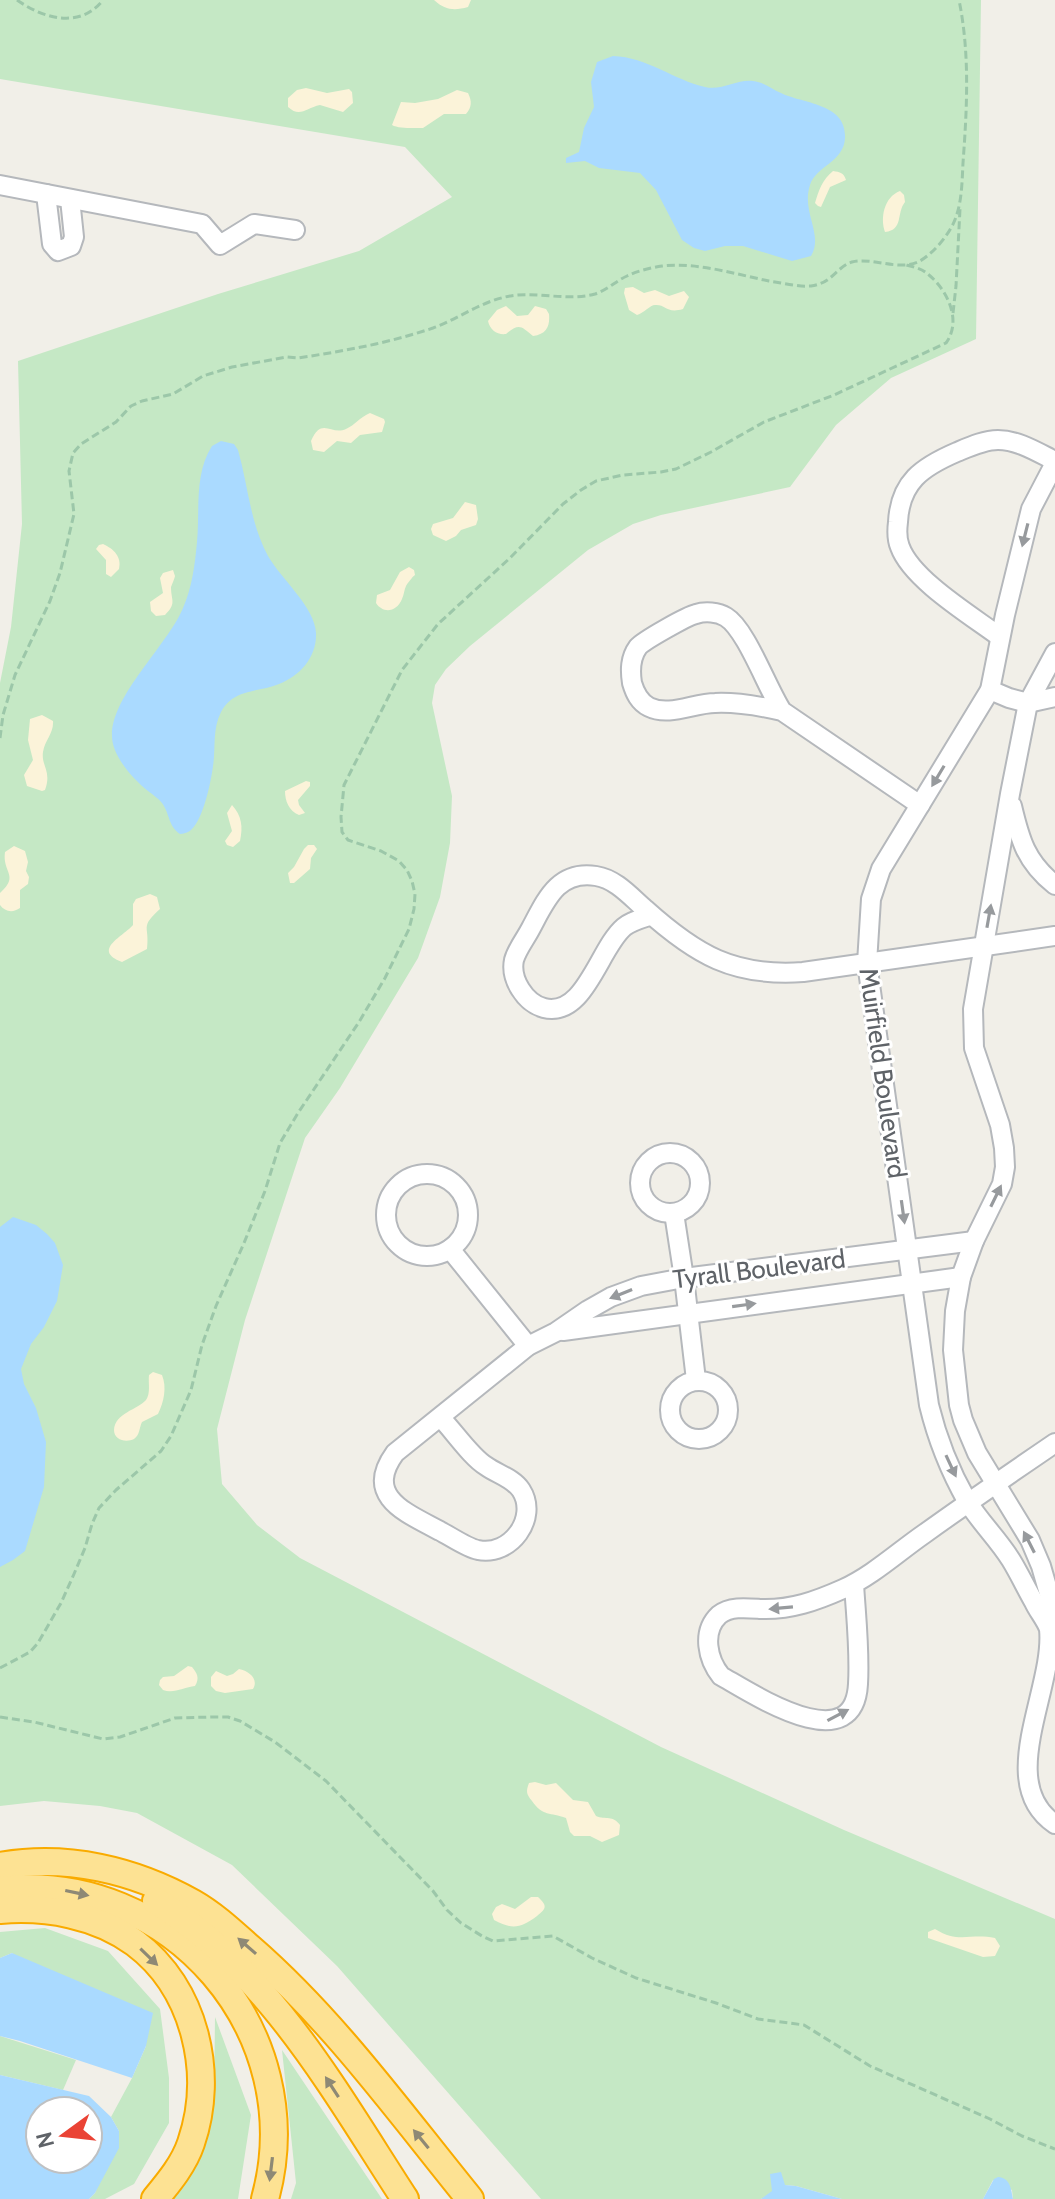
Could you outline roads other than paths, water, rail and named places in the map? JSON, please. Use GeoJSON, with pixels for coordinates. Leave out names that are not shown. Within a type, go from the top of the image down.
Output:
{"type":"FeatureCollection","features":[{"type":"Feature","properties":{"kind":"highway"},"geometry":{"type":"LineString","coordinates":[[0,1867],[50,1861],[89,1865],[127,1874],[195,1904],[230,1930],[300,1994],[470,2199]]}},
{"type":"Feature","properties":{"kind":"highway"},"geometry":{"type":"LineString","coordinates":[[0,1867],[49,1867],[85,1873],[152,1899],[182,1917],[246,1975],[305,2045],[405,2199]]}},
{"type":"Feature","properties":{"kind":"highway"},"geometry":{"type":"LineString","coordinates":[[0,1890],[50,1888],[113,1903],[144,1916],[172,1934],[219,1978],[240,2009],[268,2078],[273,2111],[273,2146],[265,2199]]}},
{"type":"Feature","properties":{"kind":"highway"},"geometry":{"type":"LineString","coordinates":[[0,1910],[48,1911],[106,1926],[134,1943],[158,1964],[175,1989],[190,2018],[198,2046],[202,2081],[199,2114],[190,2145],[176,2173],[155,2199]]}},
{"type":"Feature","properties":{"kind":"street"},"geometry":{"type":"LineString","coordinates":[[0,185],[202,224],[220,245],[254,224],[295,230]]}},
{"type":"Feature","properties":{"kind":"street"},"geometry":{"type":"LineString","coordinates":[[46,194],[52,244],[58,251],[71,246],[74,237],[70,199]]}},
{"type":"Feature","properties":{"kind":"street"},"geometry":{"type":"LineString","coordinates":[[1000,637],[926,582],[908,562],[897,530],[899,511],[906,490],[916,476],[931,464],[975,444],[996,439],[1016,442],[1055,462]]}},
{"type":"Feature","properties":{"kind":"street","name":"Muirfield Boulevard"},"geometry":{"type":"LineString","coordinates":[[1050,1612],[968,1502],[932,1416],[867,963],[871,899],[881,869],[990,690],[1031,509],[1055,462]]}},
{"type":"Feature","properties":{"kind":"street"},"geometry":{"type":"LineString","coordinates":[[782,711],[741,703],[711,703],[656,710],[645,705],[635,694],[630,664],[640,644],[694,614],[723,614],[737,626],[782,711],[920,805]]}},
{"type":"Feature","properties":{"kind":"street","name":"Muirfield Boulevard"},"geometry":{"type":"LineString","coordinates":[[1055,653],[1028,703],[973,1009],[974,1048],[1000,1125],[1005,1167],[1002,1184],[974,1241],[961,1277],[953,1350],[959,1405],[977,1453],[1030,1540],[1041,1566],[1050,1612],[1051,1668],[1029,1777],[1038,1808],[1055,1824]]}},
{"type":"Feature","properties":{"kind":"street"},"geometry":{"type":"LineString","coordinates":[[990,690],[1028,703],[1055,697]]}},
{"type":"Feature","properties":{"kind":"street"},"geometry":{"type":"LineString","coordinates":[[1010,794],[1020,841],[1028,857],[1055,885]]}},
{"type":"Feature","properties":{"kind":"street"},"geometry":{"type":"LineString","coordinates":[[652,915],[625,926],[612,940],[578,997],[569,1004],[545,1008],[533,1003],[517,985],[514,960],[548,896],[565,881],[579,875],[611,880],[702,951],[736,968],[776,974],[1055,936]]}},
{"type":"Feature","properties":{"kind":"street"},"geometry":{"type":"LineString","coordinates":[[431,1173],[447,1178],[459,1189],[467,1203],[468,1220],[463,1235],[450,1249],[438,1255],[422,1256],[406,1251],[394,1241],[386,1226],[385,1210],[390,1194],[401,1182],[415,1174],[431,1173]]}},
{"type":"Feature","properties":{"kind":"street"},"geometry":{"type":"LineString","coordinates":[[674,1213],[696,1380]]}},
{"type":"Feature","properties":{"kind":"street","name":"Tyrall Boulevard"},"geometry":{"type":"LineString","coordinates":[[556,1332],[686,1295],[908,1250],[974,1241]]}},
{"type":"Feature","properties":{"kind":"street"},"geometry":{"type":"LineString","coordinates":[[450,1249],[528,1346]]}},
{"type":"Feature","properties":{"kind":"street","name":"Tyrall Boulevard"},"geometry":{"type":"LineString","coordinates":[[440,1417],[484,1466],[521,1489],[527,1513],[524,1527],[496,1549],[479,1551],[398,1509],[388,1495],[383,1480],[386,1466],[395,1453],[528,1346],[556,1332],[588,1310],[641,1286],[686,1295],[911,1283],[961,1277]]}},
{"type":"Feature","properties":{"kind":"street"},"geometry":{"type":"LineString","coordinates":[[854,1584],[858,1686],[852,1707],[841,1716],[828,1722],[789,1712],[721,1676],[714,1667],[708,1651],[709,1637],[719,1615],[731,1609],[774,1610],[797,1606],[854,1584],[1055,1443]]}},
{"type":"Feature","properties":{"kind":"water"},"geometry":{"type":"Polygon","coordinates":[[[613,56],[649,64],[705,87],[757,82],[790,97],[822,106],[839,118],[844,126],[845,138],[840,153],[810,185],[808,205],[815,240],[811,256],[792,261],[743,246],[705,251],[694,248],[682,240],[656,190],[640,173],[599,168],[585,161],[566,163],[566,158],[579,152],[584,128],[594,107],[591,82],[597,62],[613,56]]]}},
{"type":"Feature","properties":{"kind":"water"},"geometry":{"type":"Polygon","coordinates":[[[221,441],[234,444],[238,450],[262,543],[274,565],[310,613],[316,642],[310,658],[294,676],[279,684],[239,695],[226,704],[216,726],[212,773],[203,810],[191,830],[180,834],[173,827],[162,803],[124,766],[112,736],[120,704],[175,623],[186,600],[195,559],[202,468],[212,446],[221,441]]]}},
{"type":"Feature","properties":{"kind":"water"},"geometry":{"type":"Polygon","coordinates":[[[13,1217],[36,1225],[47,1234],[55,1243],[63,1265],[57,1301],[31,1344],[21,1369],[46,1442],[44,1487],[25,1551],[0,1567],[0,1227],[13,1217]]]}},
{"type":"Feature","properties":{"kind":"water"},"geometry":{"type":"Polygon","coordinates":[[[12,1953],[153,2013],[146,2046],[132,2078],[0,2036],[0,1958],[12,1953]]]}},
{"type":"Feature","properties":{"kind":"water"},"geometry":{"type":"Polygon","coordinates":[[[0,2075],[85,2095],[24,2095],[24,2175],[104,2175],[104,2110],[111,2117],[119,2131],[119,2148],[95,2193],[89,2199],[0,2199],[0,2075]]]}},
{"type":"Feature","properties":{"kind":"water"},"geometry":{"type":"Polygon","coordinates":[[[781,2172],[785,2185],[842,2199],[761,2199],[772,2191],[770,2174],[781,2172]]]}},
{"type":"Feature","properties":{"kind":"water"},"geometry":{"type":"Polygon","coordinates":[[[998,2177],[1011,2187],[1013,2199],[983,2199],[994,2179],[998,2177]]]}}]}
